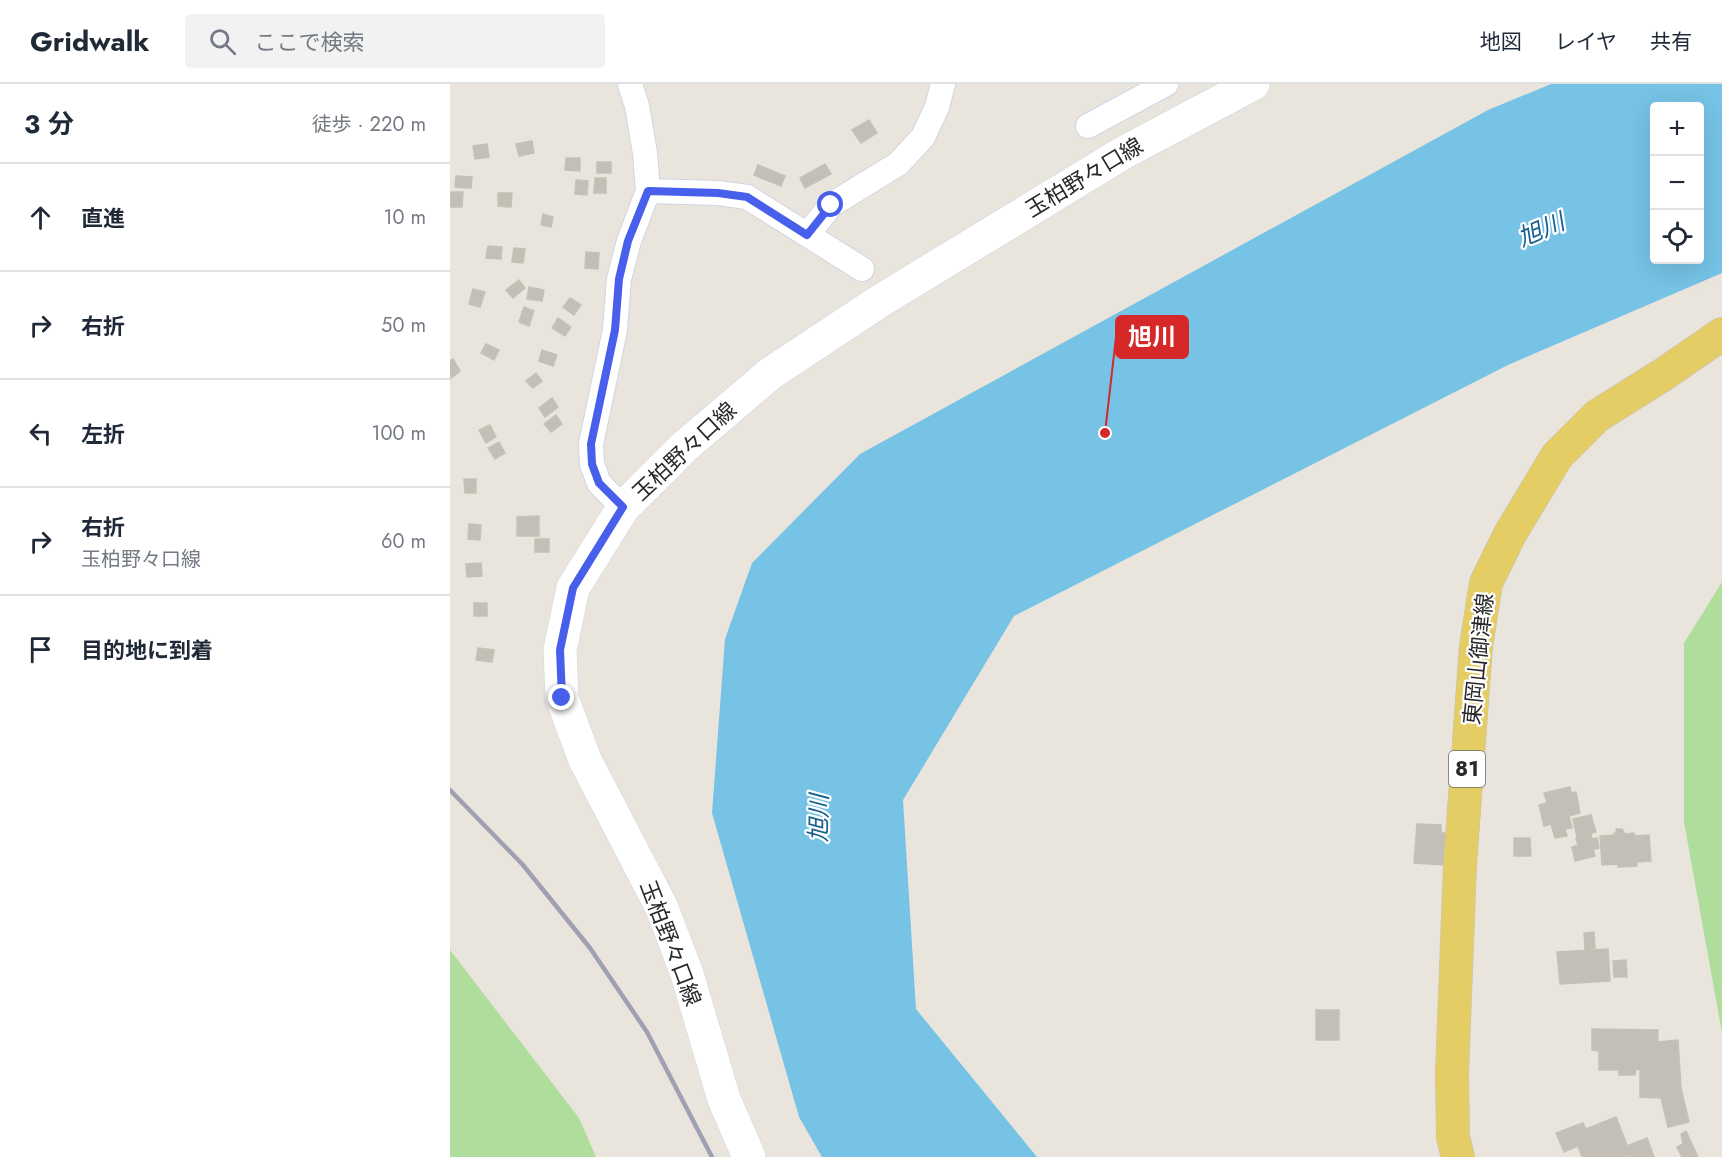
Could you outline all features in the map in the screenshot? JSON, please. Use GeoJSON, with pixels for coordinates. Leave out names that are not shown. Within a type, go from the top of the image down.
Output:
{"type":"FeatureCollection","features":[{"type":"Feature","properties":{"kind":"main road","name":"玉柏野々口線"},"geometry":{"type":"LineString","coordinates":[[749,1157],[724,1099],[687,974],[662,908],[585,760],[562,698],[560,650],[573,588],[623,507],[684,447],[771,373],[880,301],[1123,153],[1252,84]]}},
{"type":"Feature","properties":{"kind":"main road","name":"東岡山御津線"},"geometry":{"type":"LineString","coordinates":[[1458,1157],[1453,1137],[1452,1073],[1460,865],[1476,646],[1486,583],[1510,534],[1557,456],[1597,416],[1722,334]]}},
{"type":"Feature","properties":{"kind":"street"},"geometry":{"type":"LineString","coordinates":[[623,507],[599,483],[592,464],[591,444],[615,330],[619,279],[628,241],[648,191],[645,153],[637,105],[630,84]]}},
{"type":"Feature","properties":{"kind":"street"},"geometry":{"type":"LineString","coordinates":[[807,235],[831,205],[898,164],[923,137],[937,107],[943,84]]}},
{"type":"Feature","properties":{"kind":"street"},"geometry":{"type":"LineString","coordinates":[[1088,126],[1166,84]]}},
{"type":"Feature","properties":{"kind":"street"},"geometry":{"type":"LineString","coordinates":[[648,191],[718,193],[747,197],[862,269]]}},
{"type":"Feature","properties":{"kind":"green space"},"geometry":{"type":"Polygon","coordinates":[[[1722,582],[1722,1033],[1684,822],[1684,643],[1722,582]]]}},
{"type":"Feature","properties":{"kind":"green space"},"geometry":{"type":"Polygon","coordinates":[[[450,950],[579,1118],[596,1157],[450,1157],[450,950]]]}},
{"type":"Feature","properties":{"kind":"water"},"geometry":{"type":"Polygon","coordinates":[[[1551,84],[1722,84],[1722,273],[1508,365],[1014,616],[903,800],[916,1009],[1037,1157],[822,1157],[799,1117],[712,813],[725,639],[752,563],[860,454],[1488,110],[1551,84]]]}},
{"type":"Feature","properties":{"kind":"building"},"geometry":{"type":"Polygon","coordinates":[[[869,120],[877,133],[861,143],[852,130],[869,120]]]}},
{"type":"Feature","properties":{"kind":"building"},"geometry":{"type":"Polygon","coordinates":[[[532,141],[534,153],[519,156],[516,144],[532,141]]]}},
{"type":"Feature","properties":{"kind":"building"},"geometry":{"type":"Polygon","coordinates":[[[487,144],[489,157],[475,159],[473,146],[487,144]]]}},
{"type":"Feature","properties":{"kind":"building"},"geometry":{"type":"Polygon","coordinates":[[[566,158],[580,158],[580,171],[565,170],[566,158]]]}},
{"type":"Feature","properties":{"kind":"building"},"geometry":{"type":"Polygon","coordinates":[[[597,162],[611,162],[611,173],[597,173],[597,162]]]}},
{"type":"Feature","properties":{"kind":"building"},"geometry":{"type":"Polygon","coordinates":[[[825,164],[831,174],[805,188],[800,178],[825,164]]]}},
{"type":"Feature","properties":{"kind":"building"},"geometry":{"type":"Polygon","coordinates":[[[758,165],[785,176],[781,186],[754,175],[758,165]]]}},
{"type":"Feature","properties":{"kind":"building"},"geometry":{"type":"Polygon","coordinates":[[[456,176],[472,177],[471,188],[455,187],[456,176]]]}},
{"type":"Feature","properties":{"kind":"building"},"geometry":{"type":"Polygon","coordinates":[[[595,178],[606,178],[606,193],[594,193],[595,178]]]}},
{"type":"Feature","properties":{"kind":"building"},"geometry":{"type":"Polygon","coordinates":[[[576,180],[588,181],[587,195],[575,194],[576,180]]]}},
{"type":"Feature","properties":{"kind":"building"},"geometry":{"type":"Polygon","coordinates":[[[451,192],[463,192],[462,207],[450,207],[451,192]]]}},
{"type":"Feature","properties":{"kind":"building"},"geometry":{"type":"Polygon","coordinates":[[[498,193],[512,193],[511,207],[498,206],[498,193]]]}},
{"type":"Feature","properties":{"kind":"building"},"geometry":{"type":"Polygon","coordinates":[[[543,214],[553,217],[551,227],[541,225],[543,214]]]}},
{"type":"Feature","properties":{"kind":"building"},"geometry":{"type":"Polygon","coordinates":[[[488,246],[502,247],[501,259],[486,258],[488,246]]]}},
{"type":"Feature","properties":{"kind":"building"},"geometry":{"type":"Polygon","coordinates":[[[514,248],[525,249],[523,263],[512,262],[514,248]]]}},
{"type":"Feature","properties":{"kind":"building"},"geometry":{"type":"Polygon","coordinates":[[[586,252],[599,253],[598,269],[585,268],[586,252]]]}},
{"type":"Feature","properties":{"kind":"building"},"geometry":{"type":"Polygon","coordinates":[[[519,280],[525,288],[513,298],[506,290],[519,280]]]}},
{"type":"Feature","properties":{"kind":"building"},"geometry":{"type":"Polygon","coordinates":[[[529,287],[544,290],[542,301],[527,299],[529,287]]]}},
{"type":"Feature","properties":{"kind":"building"},"geometry":{"type":"Polygon","coordinates":[[[473,289],[485,292],[480,307],[469,304],[473,289]]]}},
{"type":"Feature","properties":{"kind":"building"},"geometry":{"type":"Polygon","coordinates":[[[570,298],[581,305],[574,315],[563,307],[570,298]]]}},
{"type":"Feature","properties":{"kind":"building"},"geometry":{"type":"Polygon","coordinates":[[[524,307],[534,311],[529,326],[519,322],[524,307]]]}},
{"type":"Feature","properties":{"kind":"building"},"geometry":{"type":"Polygon","coordinates":[[[558,318],[571,327],[565,336],[552,328],[558,318]]]}},
{"type":"Feature","properties":{"kind":"building"},"geometry":{"type":"Polygon","coordinates":[[[486,344],[499,350],[494,360],[481,353],[486,344]]]}},
{"type":"Feature","properties":{"kind":"building"},"geometry":{"type":"Polygon","coordinates":[[[542,350],[557,355],[553,366],[539,361],[542,350]]]}},
{"type":"Feature","properties":{"kind":"building"},"geometry":{"type":"Polygon","coordinates":[[[453,359],[460,371],[451,378],[450,361],[453,359]]]}},
{"type":"Feature","properties":{"kind":"building"},"geometry":{"type":"Polygon","coordinates":[[[536,373],[542,381],[533,388],[526,381],[536,373]]]}},
{"type":"Feature","properties":{"kind":"building"},"geometry":{"type":"Polygon","coordinates":[[[552,398],[558,407],[545,417],[539,408],[552,398]]]}},
{"type":"Feature","properties":{"kind":"building"},"geometry":{"type":"Polygon","coordinates":[[[556,415],[562,424],[551,432],[544,424],[556,415]]]}},
{"type":"Feature","properties":{"kind":"building"},"geometry":{"type":"Polygon","coordinates":[[[490,425],[496,437],[486,443],[479,430],[490,425]]]}},
{"type":"Feature","properties":{"kind":"building"},"geometry":{"type":"Polygon","coordinates":[[[499,442],[505,453],[495,459],[488,448],[499,442]]]}},
{"type":"Feature","properties":{"kind":"building"},"geometry":{"type":"Polygon","coordinates":[[[464,479],[476,479],[476,493],[465,493],[464,479]]]}},
{"type":"Feature","properties":{"kind":"building"},"geometry":{"type":"Polygon","coordinates":[[[539,516],[539,536],[517,536],[517,517],[539,516]]]}},
{"type":"Feature","properties":{"kind":"building"},"geometry":{"type":"Polygon","coordinates":[[[469,524],[481,525],[480,540],[468,539],[469,524]]]}},
{"type":"Feature","properties":{"kind":"building"},"geometry":{"type":"Polygon","coordinates":[[[535,539],[549,539],[549,552],[535,552],[535,539]]]}},
{"type":"Feature","properties":{"kind":"building"},"geometry":{"type":"Polygon","coordinates":[[[481,563],[482,576],[467,577],[466,564],[481,563]]]}},
{"type":"Feature","properties":{"kind":"building"},"geometry":{"type":"Polygon","coordinates":[[[474,603],[487,603],[487,616],[474,616],[474,603]]]}},
{"type":"Feature","properties":{"kind":"building"},"geometry":{"type":"Polygon","coordinates":[[[478,648],[494,650],[492,662],[476,660],[478,648]]]}},
{"type":"Feature","properties":{"kind":"building"},"geometry":{"type":"Polygon","coordinates":[[[1570,787],[1571,793],[1576,792],[1580,813],[1569,816],[1572,828],[1565,829],[1567,836],[1555,838],[1551,824],[1544,826],[1539,805],[1547,803],[1544,793],[1570,787]]]}},
{"type":"Feature","properties":{"kind":"building"},"geometry":{"type":"Polygon","coordinates":[[[1591,815],[1596,832],[1577,837],[1573,819],[1591,815]]]}},
{"type":"Feature","properties":{"kind":"building"},"geometry":{"type":"Polygon","coordinates":[[[1417,824],[1441,825],[1441,833],[1448,833],[1445,865],[1414,863],[1417,824]]]}},
{"type":"Feature","properties":{"kind":"building"},"geometry":{"type":"Polygon","coordinates":[[[1616,829],[1622,829],[1625,834],[1634,833],[1635,836],[1649,835],[1651,861],[1637,862],[1637,866],[1602,865],[1600,836],[1614,835],[1617,833],[1616,829]]]}},
{"type":"Feature","properties":{"kind":"building"},"geometry":{"type":"Polygon","coordinates":[[[1591,835],[1592,839],[1597,838],[1599,848],[1593,850],[1595,856],[1575,861],[1572,847],[1578,845],[1576,838],[1591,835]]]}},
{"type":"Feature","properties":{"kind":"building"},"geometry":{"type":"Polygon","coordinates":[[[1514,838],[1530,838],[1531,856],[1514,856],[1514,838]]]}},
{"type":"Feature","properties":{"kind":"building"},"geometry":{"type":"Polygon","coordinates":[[[1594,932],[1595,948],[1585,949],[1584,933],[1594,932]]]}},
{"type":"Feature","properties":{"kind":"building"},"geometry":{"type":"Polygon","coordinates":[[[1608,949],[1610,981],[1560,984],[1557,952],[1608,949]]]}},
{"type":"Feature","properties":{"kind":"building"},"geometry":{"type":"Polygon","coordinates":[[[1626,960],[1627,977],[1614,977],[1613,961],[1626,960]]]}},
{"type":"Feature","properties":{"kind":"building"},"geometry":{"type":"Polygon","coordinates":[[[1316,1010],[1339,1010],[1339,1040],[1316,1040],[1316,1010]]]}},
{"type":"Feature","properties":{"kind":"building"},"geometry":{"type":"Polygon","coordinates":[[[1592,1029],[1658,1030],[1657,1070],[1636,1069],[1635,1075],[1619,1075],[1619,1070],[1599,1070],[1599,1051],[1592,1050],[1592,1029]]]}},
{"type":"Feature","properties":{"kind":"building"},"geometry":{"type":"Polygon","coordinates":[[[1678,1040],[1681,1088],[1689,1122],[1668,1127],[1661,1098],[1640,1097],[1640,1069],[1657,1070],[1658,1042],[1678,1040]]]}},
{"type":"Feature","properties":{"kind":"building"},"geometry":{"type":"Polygon","coordinates":[[[1616,1117],[1631,1155],[1582,1157],[1578,1146],[1564,1152],[1556,1133],[1583,1123],[1586,1129],[1616,1117]]]}},
{"type":"Feature","properties":{"kind":"building"},"geometry":{"type":"Polygon","coordinates":[[[1686,1131],[1698,1157],[1682,1157],[1677,1147],[1683,1144],[1681,1134],[1686,1131]]]}},
{"type":"Feature","properties":{"kind":"building"},"geometry":{"type":"Polygon","coordinates":[[[1647,1138],[1654,1157],[1631,1157],[1627,1146],[1647,1138]]]}},
{"type":"Feature","properties":{"kind":"railway"},"geometry":{"type":"LineString","coordinates":[[450,790],[523,865],[590,948],[647,1032],[712,1157]]}},
{"type":"Feature","properties":{"kind":"place","name":"旭川"},"geometry":{"type":"Point","coordinates":[1105,433]}},
{"type":"Feature","properties":{"kind":"route"},"geometry":{"type":"LineString","coordinates":[[562,698],[560,650],[573,588],[623,507],[599,483],[592,464],[591,444],[615,330],[619,279],[628,241],[648,191],[718,193],[747,197],[807,235],[831,205]]}}]}
